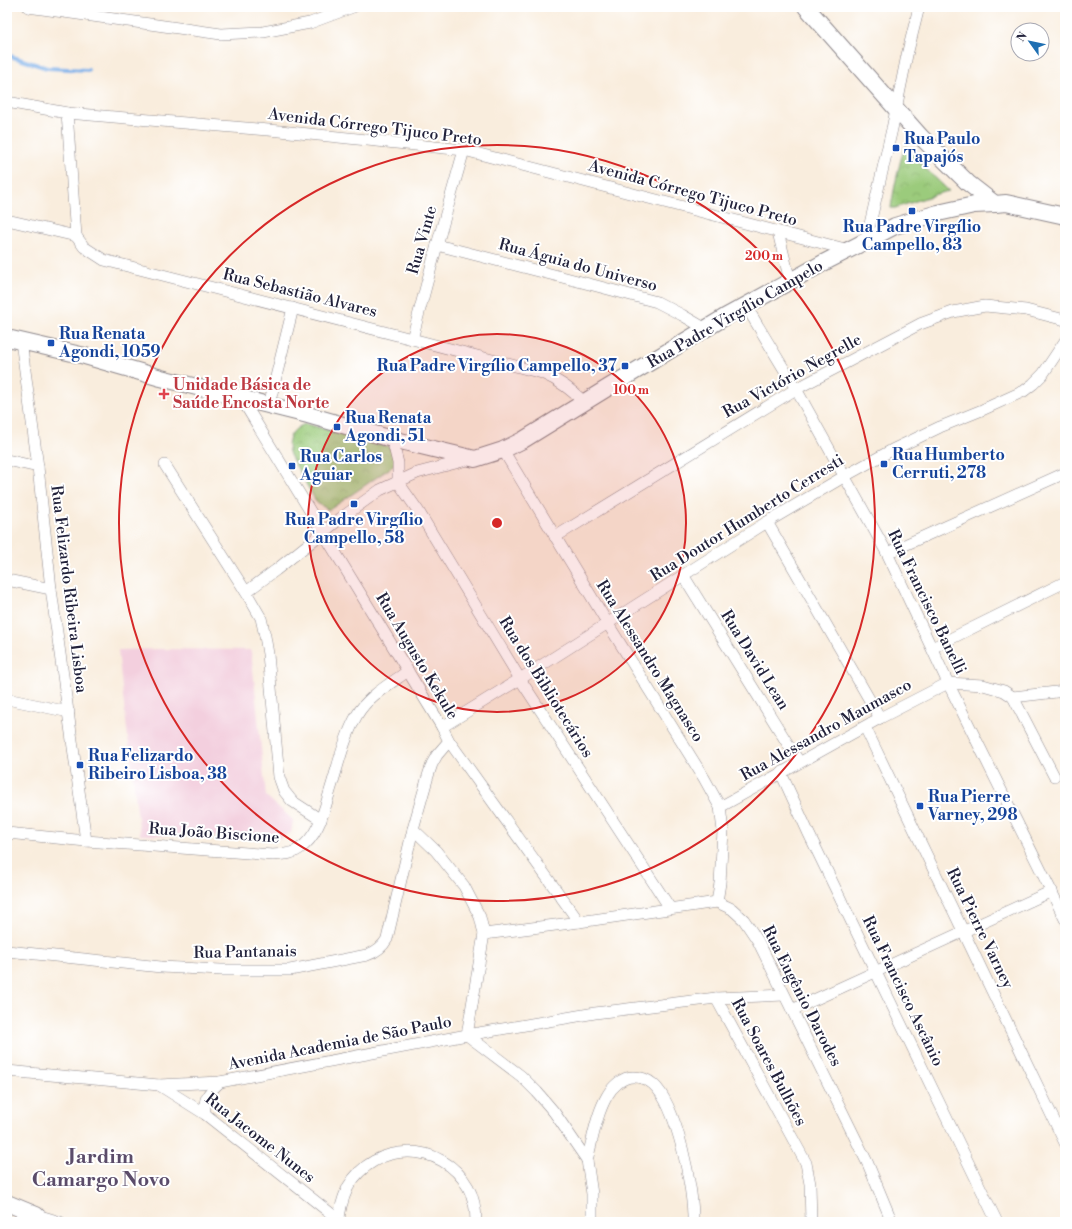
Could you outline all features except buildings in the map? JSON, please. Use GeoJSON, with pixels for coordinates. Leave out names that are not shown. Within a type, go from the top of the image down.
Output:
{"type":"FeatureCollection","features":[{"type":"Feature","properties":{"kind":"street"},"geometry":{"type":"LineString","coordinates":[[28,7],[85,11],[221,34],[263,32],[310,23],[353,7]]}},
{"type":"Feature","properties":{"kind":"street"},"geometry":{"type":"LineString","coordinates":[[806,7],[921,137],[968,183],[995,204]]}},
{"type":"Feature","properties":{"kind":"street"},"geometry":{"type":"LineString","coordinates":[[866,241],[919,7]]}},
{"type":"Feature","properties":{"kind":"street","name":"Avenida Córrego Tijuco Preto"},"geometry":{"type":"LineString","coordinates":[[7,102],[67,113],[280,131],[464,150],[849,250]]}},
{"type":"Feature","properties":{"kind":"street"},"geometry":{"type":"LineString","coordinates":[[7,220],[76,236],[67,113]]}},
{"type":"Feature","properties":{"kind":"street","name":"Rua Vinte"},"geometry":{"type":"LineString","coordinates":[[412,339],[464,150]]}},
{"type":"Feature","properties":{"kind":"street","name":"Rua Padre Virgílio Campelo"},"geometry":{"type":"LineString","coordinates":[[474,459],[503,450],[523,440],[706,329],[790,281],[895,226],[938,213],[974,205],[1006,203],[1065,216]]}},
{"type":"Feature","properties":{"kind":"street"},"geometry":{"type":"LineString","coordinates":[[778,232],[790,281]]}},
{"type":"Feature","properties":{"kind":"street","name":"Rua Sebastião Alvares"},"geometry":{"type":"LineString","coordinates":[[76,236],[84,247],[104,260],[542,373],[565,385],[584,403]]}},
{"type":"Feature","properties":{"kind":"street","name":"Rua Águia do Universo"},"geometry":{"type":"LineString","coordinates":[[437,245],[593,284],[657,302],[706,329]]}},
{"type":"Feature","properties":{"kind":"street","name":"Rua Francisco Banelli"},"geometry":{"type":"LineString","coordinates":[[746,306],[796,389],[887,553],[948,683],[1052,890],[1065,919]]}},
{"type":"Feature","properties":{"kind":"street","name":"Rua Victório Negrelle"},"geometry":{"type":"LineString","coordinates":[[555,537],[796,389],[920,324],[953,312],[985,306],[1026,310],[1065,320]]}},
{"type":"Feature","properties":{"kind":"street"},"geometry":{"type":"LineString","coordinates":[[269,405],[293,308]]}},
{"type":"Feature","properties":{"kind":"street"},"geometry":{"type":"LineString","coordinates":[[14,339],[86,356],[161,378],[474,459]]}},
{"type":"Feature","properties":{"kind":"street","name":"Rua Felizardo Ribeira Lisboa"},"geometry":{"type":"LineString","coordinates":[[14,339],[38,467],[51,589],[86,841]]}},
{"type":"Feature","properties":{"kind":"street","name":"Rua Doutor Humberto Cerresti"},"geometry":{"type":"LineString","coordinates":[[442,726],[608,624],[767,522],[845,476],[892,450],[940,427],[1024,391],[1043,374],[1065,341]]}},
{"type":"Feature","properties":{"kind":"street","name":"Rua Augusto Kekule"},"geometry":{"type":"LineString","coordinates":[[241,398],[322,533],[442,726],[449,741],[579,922]]}},
{"type":"Feature","properties":{"kind":"street"},"geometry":{"type":"LineString","coordinates":[[392,439],[398,463],[398,482]]}},
{"type":"Feature","properties":{"kind":"street","name":"Rua Alessandro Magnasco"},"geometry":{"type":"LineString","coordinates":[[503,450],[608,624],[704,778],[720,807],[723,831],[720,883],[717,902]]}},
{"type":"Feature","properties":{"kind":"street"},"geometry":{"type":"LineString","coordinates":[[246,592],[380,490],[417,473],[474,459]]}},
{"type":"Feature","properties":{"kind":"street"},"geometry":{"type":"LineString","coordinates":[[7,460],[38,467]]}},
{"type":"Feature","properties":{"kind":"street"},"geometry":{"type":"LineString","coordinates":[[166,465],[261,618],[268,654],[279,777],[284,791],[292,801],[321,820]]}},
{"type":"Feature","properties":{"kind":"street"},"geometry":{"type":"LineString","coordinates":[[887,553],[1065,473]]}},
{"type":"Feature","properties":{"kind":"street","name":"Rua dos Bibliotecários"},"geometry":{"type":"LineString","coordinates":[[398,482],[419,512],[520,679],[670,908]]}},
{"type":"Feature","properties":{"kind":"street"},"geometry":{"type":"LineString","coordinates":[[767,522],[880,718]]}},
{"type":"Feature","properties":{"kind":"street","name":"Rua David Lean"},"geometry":{"type":"LineString","coordinates":[[683,575],[799,762]]}},
{"type":"Feature","properties":{"kind":"street"},"geometry":{"type":"LineString","coordinates":[[7,580],[51,589]]}},
{"type":"Feature","properties":{"kind":"street"},"geometry":{"type":"LineString","coordinates":[[932,648],[1065,582]]}},
{"type":"Feature","properties":{"kind":"street","name":"Rua João Biscione"},"geometry":{"type":"LineString","coordinates":[[7,833],[86,841],[291,854],[300,849],[309,840],[321,820],[350,730],[358,714],[371,698],[408,671]]}},
{"type":"Feature","properties":{"kind":"street"},"geometry":{"type":"LineString","coordinates":[[948,683],[983,685],[1004,691],[1014,697],[1054,776]]}},
{"type":"Feature","properties":{"kind":"street","name":"Rua Alessandro Maumasco"},"geometry":{"type":"LineString","coordinates":[[720,807],[799,762],[948,683]]}},
{"type":"Feature","properties":{"kind":"street"},"geometry":{"type":"LineString","coordinates":[[1014,697],[1065,691]]}},
{"type":"Feature","properties":{"kind":"street"},"geometry":{"type":"LineString","coordinates":[[7,699],[69,712]]}},
{"type":"Feature","properties":{"kind":"street","name":"Rua Pierre Varney"},"geometry":{"type":"LineString","coordinates":[[865,727],[1065,1143]]}},
{"type":"Feature","properties":{"kind":"street","name":"Rua Pantanais"},"geometry":{"type":"LineString","coordinates":[[7,951],[161,967],[221,970],[290,970],[375,953],[383,947],[388,939],[413,829],[432,764],[437,755],[449,741]]}},
{"type":"Feature","properties":{"kind":"street","name":"Rua Francisco Ascânio"},"geometry":{"type":"LineString","coordinates":[[781,773],[875,972],[997,1222]]}},
{"type":"Feature","properties":{"kind":"street"},"geometry":{"type":"LineString","coordinates":[[413,829],[436,851],[464,886],[480,917],[484,934],[467,1035]]}},
{"type":"Feature","properties":{"kind":"street"},"geometry":{"type":"LineString","coordinates":[[792,1010],[1052,890]]}},
{"type":"Feature","properties":{"kind":"street"},"geometry":{"type":"LineString","coordinates":[[484,934],[717,902]]}},
{"type":"Feature","properties":{"kind":"street","name":"Rua Eugênio Darodes"},"geometry":{"type":"LineString","coordinates":[[717,902],[732,909],[744,920],[758,941],[868,1164],[892,1222]]}},
{"type":"Feature","properties":{"kind":"street"},"geometry":{"type":"LineString","coordinates":[[716,998],[784,995]]}},
{"type":"Feature","properties":{"kind":"street","name":"Rua Soares Bulhões"},"geometry":{"type":"LineString","coordinates":[[467,1035],[595,1013],[716,998],[806,1162],[810,1184],[811,1222]]}},
{"type":"Feature","properties":{"kind":"street","name":"Avenida Academia de São Paulo"},"geometry":{"type":"LineString","coordinates":[[7,1071],[159,1085],[220,1082],[467,1035],[521,1076],[538,1092],[554,1112],[587,1160],[592,1194],[592,1222]]}},
{"type":"Feature","properties":{"kind":"street"},"geometry":{"type":"LineString","coordinates":[[587,1160],[598,1118],[607,1095],[618,1083],[629,1077],[640,1077],[652,1083],[662,1094],[674,1122],[688,1174],[693,1222]]}},
{"type":"Feature","properties":{"kind":"street"},"geometry":{"type":"LineString","coordinates":[[205,1114],[205,1102],[208,1095],[220,1082]]}},
{"type":"Feature","properties":{"kind":"street","name":"Rua Jacome Nunes"},"geometry":{"type":"LineString","coordinates":[[159,1085],[205,1114],[339,1221]]}},
{"type":"Feature","properties":{"kind":"street"},"geometry":{"type":"LineString","coordinates":[[339,1221],[343,1197],[354,1178],[371,1162],[391,1153],[414,1151],[436,1157],[455,1169],[468,1187],[476,1208],[476,1222]]}},
{"type":"Feature","properties":{"kind":"street"},"geometry":{"type":"LineString","coordinates":[[7,1203],[40,1218],[60,1222]]}},
{"type":"Feature","properties":{"kind":"shaded area"},"geometry":{"type":"Polygon","coordinates":[[[118,650],[251,650],[266,796],[293,820],[291,833],[280,838],[140,835],[118,650]]]}},
{"type":"Feature","properties":{"kind":"green space"},"geometry":{"type":"Polygon","coordinates":[[[906,146],[925,168],[949,191],[891,208],[899,166],[906,146]]]}},
{"type":"Feature","properties":{"kind":"green space"},"geometry":{"type":"Polygon","coordinates":[[[305,424],[390,447],[402,460],[329,510],[317,503],[290,455],[288,445],[290,436],[296,429],[305,424]]]}},
{"type":"Feature","properties":{"kind":"waterway"},"geometry":{"type":"LineString","coordinates":[[7,55],[47,68],[88,70]]}},
{"type":"Feature","properties":{"kind":"place","name":"Rua Paulo Tapajós"},"geometry":{"type":"Point","coordinates":[896,148]}},
{"type":"Feature","properties":{"kind":"place","name":"Rua Padre Virgílio Campello, 83"},"geometry":{"type":"Point","coordinates":[912,211]}},
{"type":"Feature","properties":{"kind":"place","name":"Rua Renata Agondi, 1059"},"geometry":{"type":"Point","coordinates":[51,343]}},
{"type":"Feature","properties":{"kind":"place","name":"Rua Padre Virgílio Campello, 37"},"geometry":{"type":"Point","coordinates":[625,366]}},
{"type":"Feature","properties":{"kind":"place","name":"Unidade Básica de Saúde Encosta Norte"},"geometry":{"type":"Point","coordinates":[164,394]}},
{"type":"Feature","properties":{"kind":"place","name":"Rua Renata Agondi, 51"},"geometry":{"type":"Point","coordinates":[337,427]}},
{"type":"Feature","properties":{"kind":"place","name":"Rua Humberto Cerruti, 278"},"geometry":{"type":"Point","coordinates":[884,464]}},
{"type":"Feature","properties":{"kind":"place","name":"Rua Carlos Aguiar"},"geometry":{"type":"Point","coordinates":[292,466]}},
{"type":"Feature","properties":{"kind":"place","name":"Rua Padre Virgílio Campello, 58"},"geometry":{"type":"Point","coordinates":[354,504]}},
{"type":"Feature","properties":{"kind":"place","name":"Rua Felizardo Ribeiro Lisboa, 38"},"geometry":{"type":"Point","coordinates":[80,765]}},
{"type":"Feature","properties":{"kind":"place","name":"Rua Pierre Varney, 298"},"geometry":{"type":"Point","coordinates":[920,806]}},
{"type":"Feature","properties":{"kind":"district","name":"Jardim Camargo Novo"},"geometry":{"type":"Point","coordinates":[101,1168]}}]}
